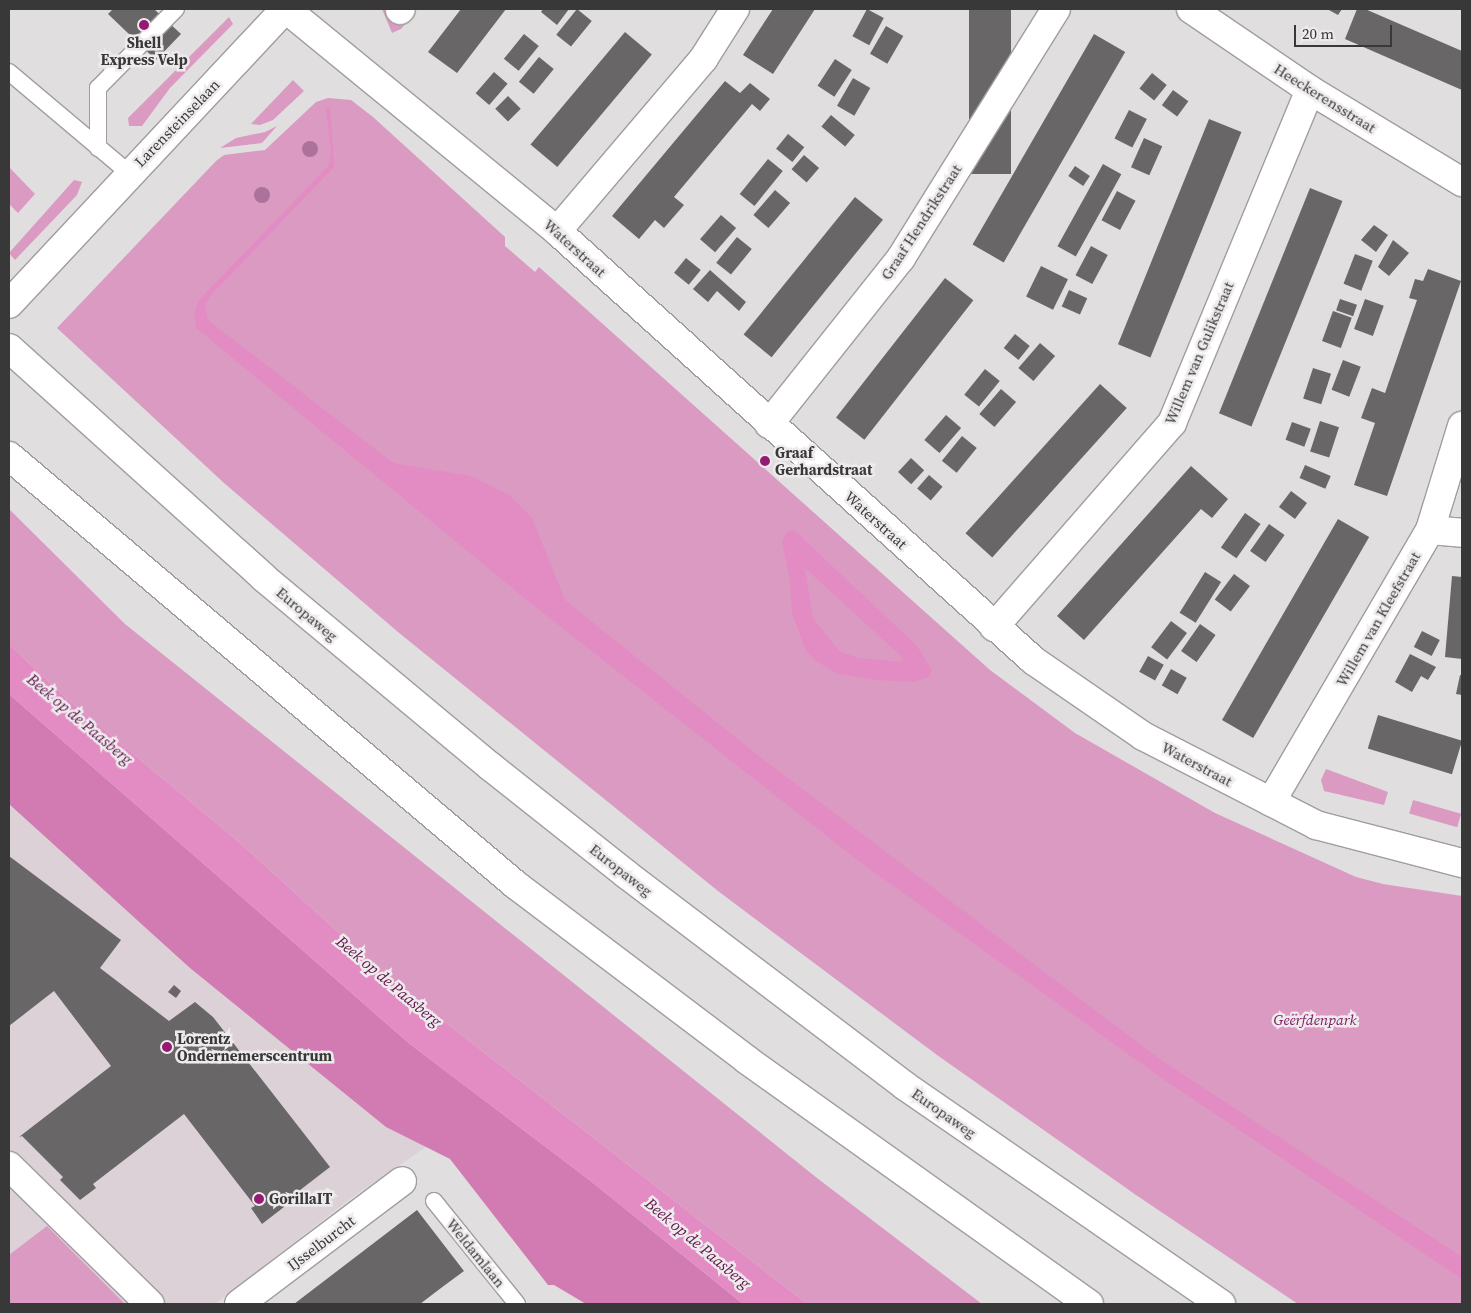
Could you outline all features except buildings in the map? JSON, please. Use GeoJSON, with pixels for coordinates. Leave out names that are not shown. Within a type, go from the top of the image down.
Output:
{"type":"FeatureCollection","features":[{"type":"Feature","properties":{"kind":"main road","name":"Larensteinselaan"},"geometry":{"type":"LineString","coordinates":[[9,304],[129,173],[286,9]]}},
{"type":"Feature","properties":{"kind":"main road","name":"Waterstraat"},"geometry":{"type":"LineString","coordinates":[[286,9],[557,230],[769,424],[1034,661],[1143,736],[1316,825],[1462,863]]}},
{"type":"Feature","properties":{"kind":"main road"},"geometry":{"type":"LineString","coordinates":[[557,230],[704,58],[735,9]]}},
{"type":"Feature","properties":{"kind":"main road","name":"Graaf Hendrikstraat"},"geometry":{"type":"LineString","coordinates":[[769,424],[901,258],[1056,9]]}},
{"type":"Feature","properties":{"kind":"main road","name":"Heeckerensstraat"},"geometry":{"type":"LineString","coordinates":[[1191,9],[1310,90],[1462,182]]}},
{"type":"Feature","properties":{"kind":"main road","name":"Willem van Gulikstraat"},"geometry":{"type":"LineString","coordinates":[[994,627],[1172,423],[1310,90]]}},
{"type":"Feature","properties":{"kind":"main road","name":"Europaweg"},"geometry":{"type":"LineString","coordinates":[[9,348],[271,584],[491,767],[618,868],[905,1086],[1221,1304]]}},
{"type":"Feature","properties":{"kind":"main road","name":"Willem van Kleefstraat"},"geometry":{"type":"LineString","coordinates":[[1271,802],[1430,530],[1462,426]]}},
{"type":"Feature","properties":{"kind":"main road"},"geometry":{"type":"LineString","coordinates":[[9,456],[516,885],[747,1060],[1089,1304]]}},
{"type":"Feature","properties":{"kind":"main road"},"geometry":{"type":"LineString","coordinates":[[1430,530],[1462,533]]}},
{"type":"Feature","properties":{"kind":"main road"},"geometry":{"type":"LineString","coordinates":[[9,1166],[150,1304]]}},
{"type":"Feature","properties":{"kind":"main road","name":"IJsselburcht"},"geometry":{"type":"LineString","coordinates":[[239,1304],[402,1181]]}},
{"type":"Feature","properties":{"kind":"lane"},"geometry":{"type":"LineString","coordinates":[[98,148],[98,88],[176,9]]}},
{"type":"Feature","properties":{"kind":"lane"},"geometry":{"type":"LineString","coordinates":[[9,72],[129,173]]}},
{"type":"Feature","properties":{"kind":"lane","name":"Weldamlaan"},"geometry":{"type":"LineString","coordinates":[[434,1201],[517,1304]]}},
{"type":"Feature","properties":{"kind":"shaded area"},"geometry":{"type":"Polygon","coordinates":[[[9,693],[224,903],[432,1143],[351,1198],[215,1304],[9,1304],[9,693]]]}},
{"type":"Feature","properties":{"kind":"shaded area"},"geometry":{"type":"Polygon","coordinates":[[[9,694],[410,1044],[592,1182],[743,1304],[586,1304],[554,1285],[548,1285],[450,1159],[386,1127],[190,968],[9,804],[9,694]]]}},
{"type":"Feature","properties":{"kind":"green space"},"geometry":{"type":"Polygon","coordinates":[[[382,9],[390,9],[406,23],[401,29],[392,33],[382,9]]]}},
{"type":"Feature","properties":{"kind":"green space"},"geometry":{"type":"Polygon","coordinates":[[[229,17],[233,24],[170,88],[142,126],[129,126],[128,118],[229,17]]]}},
{"type":"Feature","properties":{"kind":"green space"},"geometry":{"type":"Polygon","coordinates":[[[293,80],[304,91],[273,120],[260,125],[251,124],[293,80]]]}},
{"type":"Feature","properties":{"kind":"green space","name":"Geërfdenpark"},"geometry":{"type":"Polygon","coordinates":[[[328,98],[351,100],[373,117],[505,237],[505,246],[535,272],[539,267],[990,670],[1075,733],[1215,813],[1356,877],[1383,884],[1462,896],[1462,1304],[1298,1304],[1136,1195],[937,1055],[718,891],[398,632],[224,483],[57,328],[216,161],[224,155],[265,150],[316,102],[328,98]]]}},
{"type":"Feature","properties":{"kind":"green space"},"geometry":{"type":"Polygon","coordinates":[[[277,126],[262,143],[220,148],[236,138],[265,132],[277,126]]]}},
{"type":"Feature","properties":{"kind":"green space"},"geometry":{"type":"Polygon","coordinates":[[[9,167],[35,194],[18,213],[9,204],[9,167]]]}},
{"type":"Feature","properties":{"kind":"green space"},"geometry":{"type":"Polygon","coordinates":[[[74,180],[82,182],[77,195],[15,260],[9,253],[74,180]]]}},
{"type":"Feature","properties":{"kind":"green space"},"geometry":{"type":"Polygon","coordinates":[[[9,509],[125,624],[817,1178],[982,1304],[807,1304],[391,980],[240,843],[65,697],[9,644],[9,509]]]}},
{"type":"Feature","properties":{"kind":"green space"},"geometry":{"type":"Polygon","coordinates":[[[1326,769],[1388,792],[1384,805],[1324,791],[1321,780],[1326,769]]]}},
{"type":"Feature","properties":{"kind":"green space"},"geometry":{"type":"Polygon","coordinates":[[[1413,800],[1461,814],[1457,827],[1409,813],[1413,800]]]}},
{"type":"Feature","properties":{"kind":"green space"},"geometry":{"type":"Polygon","coordinates":[[[47,1226],[125,1304],[9,1304],[9,1255],[47,1226]]]}},
{"type":"Feature","properties":{"kind":"water"},"geometry":{"type":"Polygon","coordinates":[[[330,107],[334,167],[212,294],[205,304],[208,320],[393,463],[471,476],[509,495],[532,518],[565,600],[760,757],[1161,1060],[1462,1257],[1462,1279],[1160,1077],[856,859],[533,605],[196,328],[194,314],[199,300],[329,165],[331,150],[326,108],[330,107]]]}},
{"type":"Feature","properties":{"kind":"water"},"geometry":{"type":"Polygon","coordinates":[[[794,530],[917,646],[932,670],[929,677],[914,682],[877,680],[838,674],[816,661],[806,651],[792,613],[790,581],[782,542],[787,532],[794,530]],[[805,568],[813,618],[839,651],[858,658],[903,662],[901,656],[805,568]]]}},
{"type":"Feature","properties":{"kind":"water","name":"Beek op de Paasberg"},"geometry":{"type":"Polygon","coordinates":[[[9,644],[65,697],[240,843],[391,980],[807,1304],[743,1304],[592,1182],[410,1044],[9,694],[9,644]]]}},
{"type":"Feature","properties":{"kind":"place","name":"Shell Express Velp"},"geometry":{"type":"Point","coordinates":[144,25]}},
{"type":"Feature","properties":{"kind":"place","name":"Graaf Gerhardstraat"},"geometry":{"type":"Point","coordinates":[765,461]}},
{"type":"Feature","properties":{"kind":"place","name":"Lorentz Ondernemerscentrum"},"geometry":{"type":"Point","coordinates":[167,1047]}},
{"type":"Feature","properties":{"kind":"place","name":"GorillaIT"},"geometry":{"type":"Point","coordinates":[259,1199]}}]}
